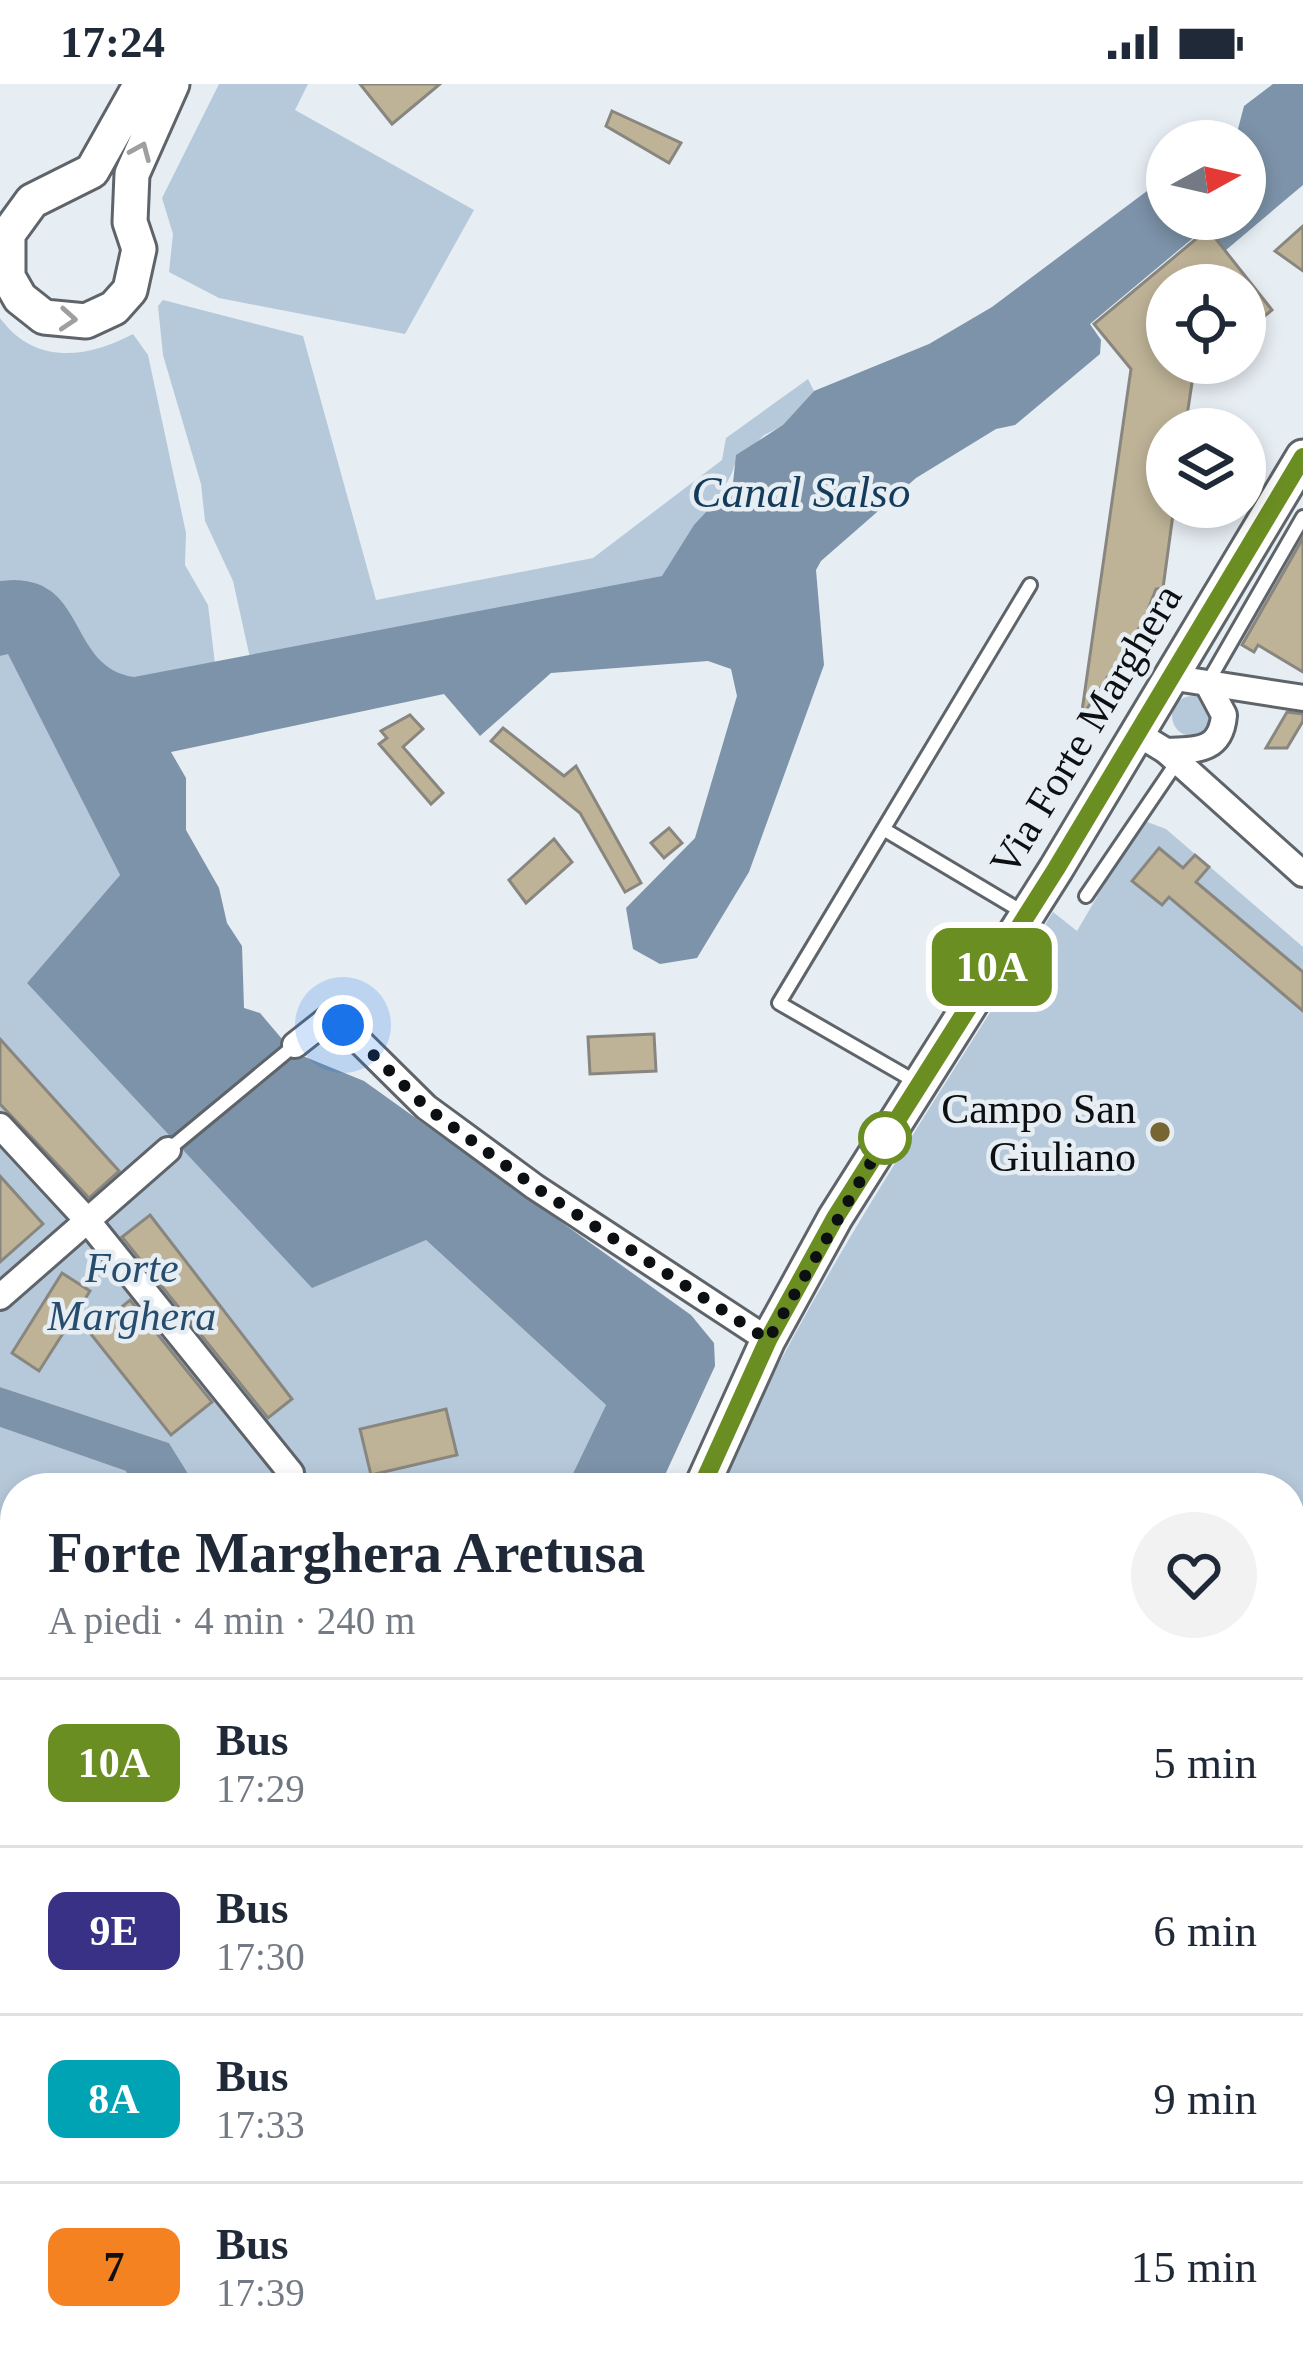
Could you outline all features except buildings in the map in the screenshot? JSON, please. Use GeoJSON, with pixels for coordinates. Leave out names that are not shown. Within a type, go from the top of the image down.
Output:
{"type":"FeatureCollection","features":[{"type":"Feature","properties":{"kind":"street"},"geometry":{"type":"LineString","coordinates":[[141,84],[104,155],[66,188],[16,202],[2,253],[14,290],[31,309],[60,322],[86,322],[114,308],[130,290],[139,249],[130,222],[132,174],[172,84]]}},
{"type":"Feature","properties":{"kind":"street"},"geometry":{"type":"LineString","coordinates":[[66,188],[107,198],[130,222]]}},
{"type":"Feature","properties":{"kind":"street","name":"Via Forte Marghera"},"geometry":{"type":"LineString","coordinates":[[708,1473],[768,1340],[835,1218],[1027,914],[1303,457]]}},
{"type":"Feature","properties":{"kind":"street"},"geometry":{"type":"LineString","coordinates":[[1169,677],[1303,698]]}},
{"type":"Feature","properties":{"kind":"street"},"geometry":{"type":"LineString","coordinates":[[1172,756],[1201,751],[1219,736],[1224,715],[1207,683]]}},
{"type":"Feature","properties":{"kind":"street"},"geometry":{"type":"LineString","coordinates":[[1135,732],[1172,756],[1303,874]]}},
{"type":"Feature","properties":{"kind":"street"},"geometry":{"type":"LineString","coordinates":[[295,1045],[333,1015],[426,1107],[535,1187],[768,1340]]}},
{"type":"Feature","properties":{"kind":"street"},"geometry":{"type":"LineString","coordinates":[[0,1126],[87,1220],[291,1473]]}},
{"type":"Feature","properties":{"kind":"street"},"geometry":{"type":"LineString","coordinates":[[0,1297],[168,1150]]}},
{"type":"Feature","properties":{"kind":"lane"},"geometry":{"type":"LineString","coordinates":[[1207,683],[1303,517]]}},
{"type":"Feature","properties":{"kind":"lane"},"geometry":{"type":"LineString","coordinates":[[919,1083],[779,1003],[1030,585]]}},
{"type":"Feature","properties":{"kind":"lane"},"geometry":{"type":"LineString","coordinates":[[1086,896],[1172,756]]}},
{"type":"Feature","properties":{"kind":"lane"},"geometry":{"type":"LineString","coordinates":[[885,830],[1027,914]]}},
{"type":"Feature","properties":{"kind":"lane"},"geometry":{"type":"LineString","coordinates":[[168,1150],[295,1045]]}},
{"type":"Feature","properties":{"kind":"green space"},"geometry":{"type":"Polygon","coordinates":[[[219,84],[308,84],[295,110],[474,210],[405,334],[219,298],[169,272],[173,234],[162,198],[219,84]]]}},
{"type":"Feature","properties":{"kind":"green space"},"geometry":{"type":"Polygon","coordinates":[[[163,300],[303,336],[376,600],[593,558],[722,460],[726,438],[808,379],[814,391],[783,426],[764,435],[734,466],[663,576],[250,658],[233,581],[205,521],[201,484],[163,355],[158,306],[163,300]]]}},
{"type":"Feature","properties":{"kind":"green space"},"geometry":{"type":"Polygon","coordinates":[[[0,318],[29,344],[46,350],[80,352],[133,334],[148,355],[186,533],[185,565],[208,605],[215,664],[150,676],[113,673],[99,663],[71,615],[46,588],[27,581],[0,581],[0,318]]]}},
{"type":"Feature","properties":{"kind":"green space","name":"Forte Marghera"},"geometry":{"type":"Polygon","coordinates":[[[8,653],[120,875],[27,983],[426,1240],[606,1405],[573,1473],[188,1473],[169,1443],[0,1387],[0,656],[8,653]]]}},
{"type":"Feature","properties":{"kind":"green space"},"geometry":{"type":"Polygon","coordinates":[[[1192,696],[1206,702],[1212,716],[1206,730],[1192,736],[1178,730],[1172,716],[1178,702],[1192,696]]]}},
{"type":"Feature","properties":{"kind":"green space","name":"Campo San Giuliano"},"geometry":{"type":"Polygon","coordinates":[[[1142,820],[1166,829],[1303,947],[1303,1473],[725,1473],[833,1267],[1053,912],[1077,931],[1142,820]]]}},
{"type":"Feature","properties":{"kind":"green space"},"geometry":{"type":"Polygon","coordinates":[[[0,1427],[127,1473],[0,1473],[0,1427]]]}},
{"type":"Feature","properties":{"kind":"water"},"geometry":{"type":"Polygon","coordinates":[[[1273,84],[1303,84],[1303,185],[1266,216],[1266,120],[1240,120],[1244,106],[1273,84]]]}},
{"type":"Feature","properties":{"kind":"water","name":"Canal Salso"},"geometry":{"type":"Polygon","coordinates":[[[1146,192],[1146,240],[1191,240],[1162,264],[1146,264],[1146,277],[1090,324],[1101,340],[1100,354],[1015,425],[996,429],[916,478],[821,561],[816,570],[824,665],[749,872],[697,958],[660,964],[633,949],[626,908],[695,838],[737,696],[731,669],[708,661],[551,673],[480,736],[444,694],[171,752],[186,778],[186,830],[219,888],[227,923],[242,946],[244,1008],[260,1013],[293,1052],[364,1081],[691,1315],[714,1343],[715,1366],[666,1473],[573,1473],[606,1405],[426,1240],[312,1288],[27,983],[120,875],[8,654],[0,656],[0,581],[28,581],[49,590],[63,603],[96,656],[112,670],[134,677],[662,576],[694,525],[733,483],[736,455],[783,425],[814,391],[929,344],[992,307],[1146,192]]]}},
{"type":"Feature","properties":{"kind":"water"},"geometry":{"type":"Polygon","coordinates":[[[1216,240],[1238,240],[1226,250],[1216,240]]]}},
{"type":"Feature","properties":{"kind":"water"},"geometry":{"type":"Polygon","coordinates":[[[0,1387],[169,1443],[188,1473],[127,1473],[0,1427],[0,1387]]]}},
{"type":"Feature","properties":{"kind":"bus line","name":"10A"},"geometry":{"type":"LineString","coordinates":[[708,1473],[768,1340],[835,1218],[1056,869],[1303,457]]}},
{"type":"Feature","properties":{"kind":"place","name":"Campo San Giuliano"},"geometry":{"type":"Point","coordinates":[1160,1132]}},
{"type":"Feature","properties":{"kind":"route"},"geometry":{"type":"LineString","coordinates":[[343,1025],[426,1107],[535,1187],[768,1340],[885,1138]]}}]}
